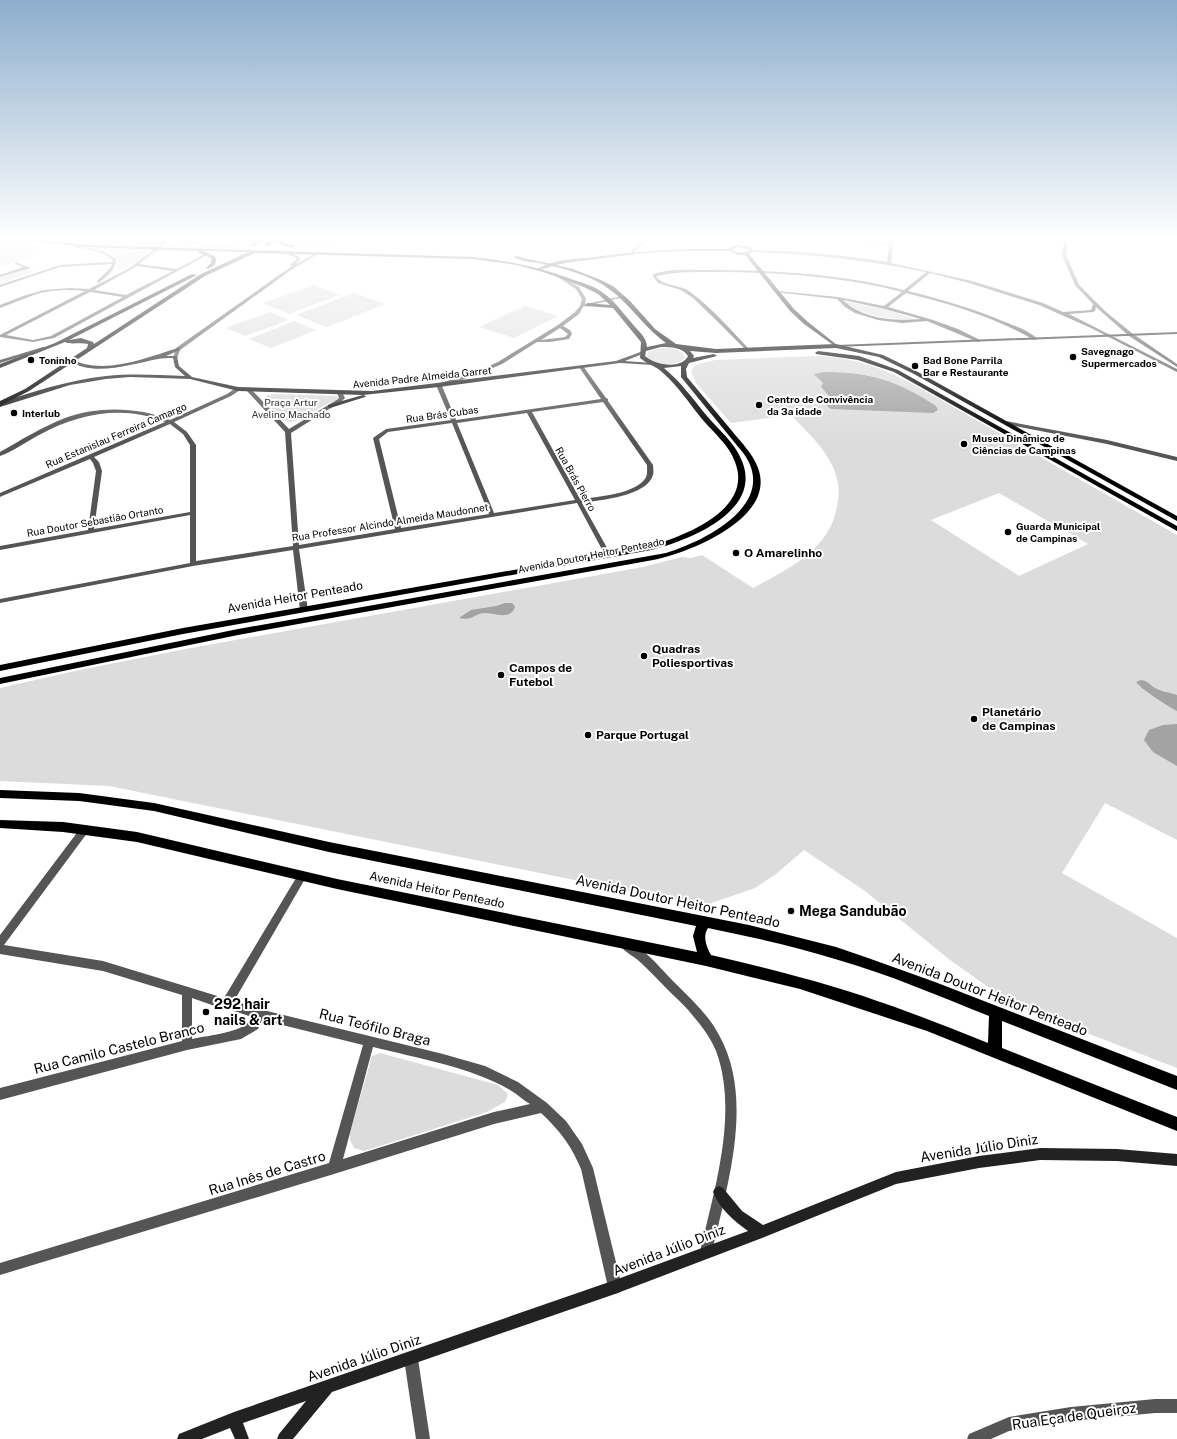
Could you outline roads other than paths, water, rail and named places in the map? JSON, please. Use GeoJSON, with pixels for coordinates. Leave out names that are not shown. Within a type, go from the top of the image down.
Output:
{"type":"FeatureCollection","features":[{"type":"Feature","properties":{"kind":"main road"},"geometry":{"type":"LineString","coordinates":[[0,366],[57,344],[132,307]]}},
{"type":"Feature","properties":{"kind":"main road"},"geometry":{"type":"LineString","coordinates":[[0,405],[27,390],[153,307]]}},
{"type":"Feature","properties":{"kind":"main road"},"geometry":{"type":"LineString","coordinates":[[615,307],[644,342],[644,351],[661,345],[707,351],[871,350],[1006,423],[1177,519]]}},
{"type":"Feature","properties":{"kind":"main road"},"geometry":{"type":"LineString","coordinates":[[633,307],[660,338],[689,353],[690,356],[688,361]]}},
{"type":"Feature","properties":{"kind":"main road"},"geometry":{"type":"LineString","coordinates":[[97,331],[96,328],[99,324]]}},
{"type":"Feature","properties":{"kind":"main road"},"geometry":{"type":"LineString","coordinates":[[106,332],[119,329]]}},
{"type":"Feature","properties":{"kind":"main road"},"geometry":{"type":"LineString","coordinates":[[57,344],[85,340],[91,343],[90,349]]}},
{"type":"Feature","properties":{"kind":"main road"},"geometry":{"type":"LineString","coordinates":[[655,365],[674,366],[688,361],[721,356],[815,350],[836,346],[852,349]]}},
{"type":"Feature","properties":{"kind":"main road"},"geometry":{"type":"LineString","coordinates":[[815,350],[859,358],[885,366],[906,375],[1177,529]]}},
{"type":"Feature","properties":{"kind":"main road","name":"Avenida Doutor Heitor Penteado"},"geometry":{"type":"LineString","coordinates":[[596,557],[651,548],[688,537],[720,517],[731,506],[741,488],[741,468],[729,448],[672,378],[642,357],[644,351]]}},
{"type":"Feature","properties":{"kind":"main road","name":"Avenida Doutor Heitor Penteado"},"geometry":{"type":"LineString","coordinates":[[469,591],[637,561],[678,552],[717,534],[742,513],[750,503],[756,485],[757,476],[752,462],[684,376],[682,372],[683,366],[688,361]]}},
{"type":"Feature","properties":{"kind":"main road","name":"Avenida Heitor Penteado"},"geometry":{"type":"LineString","coordinates":[[0,668],[182,631],[596,557]]}},
{"type":"Feature","properties":{"kind":"main road","name":"Avenida Heitor Penteado"},"geometry":{"type":"LineString","coordinates":[[0,681],[185,642],[469,591]]}},
{"type":"Feature","properties":{"kind":"main road","name":"Avenida Doutor Heitor Penteado"},"geometry":{"type":"LineString","coordinates":[[0,794],[79,798],[154,807],[295,840],[749,931],[836,953],[908,978],[1177,1083]]}},
{"type":"Feature","properties":{"kind":"main road","name":"Avenida Heitor Penteado"},"geometry":{"type":"LineString","coordinates":[[0,824],[85,829],[144,838],[302,876],[606,939]]}},
{"type":"Feature","properties":{"kind":"main road"},"geometry":{"type":"LineString","coordinates":[[706,922],[699,930],[698,936],[706,960]]}},
{"type":"Feature","properties":{"kind":"main road"},"geometry":{"type":"LineString","coordinates":[[606,939],[706,960],[837,994],[927,1025],[1177,1124]]}},
{"type":"Feature","properties":{"kind":"main road"},"geometry":{"type":"LineString","coordinates":[[995,1051],[996,1012]]}},
{"type":"Feature","properties":{"kind":"street"},"geometry":{"type":"LineString","coordinates":[[1,336],[55,307]]}},
{"type":"Feature","properties":{"kind":"street"},"geometry":{"type":"LineString","coordinates":[[1,336],[33,341],[44,339],[62,332],[109,307]]}},
{"type":"Feature","properties":{"kind":"street"},"geometry":{"type":"LineString","coordinates":[[161,357],[178,349],[237,307]]}},
{"type":"Feature","properties":{"kind":"street"},"geometry":{"type":"LineString","coordinates":[[492,515],[439,386],[475,374],[500,363],[560,326],[577,313],[581,307]]}},
{"type":"Feature","properties":{"kind":"street"},"geometry":{"type":"LineString","coordinates":[[703,307],[747,350]]}},
{"type":"Feature","properties":{"kind":"street"},"geometry":{"type":"LineString","coordinates":[[790,307],[823,337],[836,346],[1177,333]]}},
{"type":"Feature","properties":{"kind":"street"},"geometry":{"type":"LineString","coordinates":[[848,307],[875,318],[901,322],[928,320]]}},
{"type":"Feature","properties":{"kind":"street"},"geometry":{"type":"LineString","coordinates":[[886,307],[956,330],[980,341]]}},
{"type":"Feature","properties":{"kind":"street"},"geometry":{"type":"LineString","coordinates":[[960,307],[992,317],[1020,329],[1036,339]]}},
{"type":"Feature","properties":{"kind":"street"},"geometry":{"type":"LineString","coordinates":[[1045,307],[1069,315],[1137,352],[1177,371]]}},
{"type":"Feature","properties":{"kind":"street"},"geometry":{"type":"LineString","coordinates":[[1093,311],[1094,307]]}},
{"type":"Feature","properties":{"kind":"street"},"geometry":{"type":"LineString","coordinates":[[1098,307],[1131,335],[1177,366]]}},
{"type":"Feature","properties":{"kind":"street"},"geometry":{"type":"LineString","coordinates":[[1069,315],[1093,311],[1104,313]]}},
{"type":"Feature","properties":{"kind":"street"},"geometry":{"type":"LineString","coordinates":[[537,341],[550,341],[567,338],[570,334],[568,330],[560,326]]}},
{"type":"Feature","properties":{"kind":"street"},"geometry":{"type":"LineString","coordinates":[[815,350],[823,343],[823,337]]}},
{"type":"Feature","properties":{"kind":"street"},"geometry":{"type":"LineString","coordinates":[[0,362],[57,344]]}},
{"type":"Feature","properties":{"kind":"street"},"geometry":{"type":"LineString","coordinates":[[871,350],[883,345]]}},
{"type":"Feature","properties":{"kind":"street"},"geometry":{"type":"LineString","coordinates":[[1137,352],[1151,353],[1151,348]]}},
{"type":"Feature","properties":{"kind":"street"},"geometry":{"type":"LineString","coordinates":[[152,376],[168,372],[177,366],[175,356],[178,349]]}},
{"type":"Feature","properties":{"kind":"street","name":"Avenida Padre Almeida Garret"},"geometry":{"type":"LineString","coordinates":[[177,366],[190,378],[238,389],[372,393],[439,386],[617,362],[644,351]]}},
{"type":"Feature","properties":{"kind":"street"},"geometry":{"type":"LineString","coordinates":[[72,361],[81,365],[110,366],[175,356]]}},
{"type":"Feature","properties":{"kind":"street"},"geometry":{"type":"LineString","coordinates":[[1155,360],[1159,358],[1166,359]]}},
{"type":"Feature","properties":{"kind":"street"},"geometry":{"type":"LineString","coordinates":[[617,362],[655,365]]}},
{"type":"Feature","properties":{"kind":"street","name":"Rua Professor Alcindo Almeida Maudonnet"},"geometry":{"type":"LineString","coordinates":[[0,601],[193,564],[578,501],[634,490],[646,481],[650,474],[650,465],[606,400],[581,367]]}},
{"type":"Feature","properties":{"kind":"street"},"geometry":{"type":"LineString","coordinates":[[0,405],[49,389],[94,379],[132,376],[190,378]]}},
{"type":"Feature","properties":{"kind":"street","name":"Rua Estanislau Ferreira Camargo"},"geometry":{"type":"LineString","coordinates":[[0,495],[171,422],[229,395],[238,389]]}},
{"type":"Feature","properties":{"kind":"street"},"geometry":{"type":"LineString","coordinates":[[249,390],[288,432],[296,548],[304,610]]}},
{"type":"Feature","properties":{"kind":"street"},"geometry":{"type":"LineString","coordinates":[[288,432],[342,398],[340,393]]}},
{"type":"Feature","properties":{"kind":"street"},"geometry":{"type":"LineString","coordinates":[[330,406],[372,393]]}},
{"type":"Feature","properties":{"kind":"street","name":"Rua Brás Cubas"},"geometry":{"type":"LineString","coordinates":[[398,530],[376,438],[386,431],[606,400]]}},
{"type":"Feature","properties":{"kind":"street","name":"Rua Brás Pierro"},"geometry":{"type":"LineString","coordinates":[[528,411],[608,555]]}},
{"type":"Feature","properties":{"kind":"street"},"geometry":{"type":"LineString","coordinates":[[0,454],[61,422],[78,416],[108,412],[123,412],[141,414],[171,422],[191,437],[193,445],[193,564]]}},
{"type":"Feature","properties":{"kind":"street"},"geometry":{"type":"LineString","coordinates":[[1006,423],[1107,442],[1177,459]]}},
{"type":"Feature","properties":{"kind":"street"},"geometry":{"type":"LineString","coordinates":[[1038,441],[1040,436],[1048,432]]}},
{"type":"Feature","properties":{"kind":"street"},"geometry":{"type":"LineString","coordinates":[[90,456],[96,462],[100,471],[91,531]]}},
{"type":"Feature","properties":{"kind":"street","name":"Rua Doutor Sebastião Ortanto"},"geometry":{"type":"LineString","coordinates":[[0,548],[193,514]]}},
{"type":"Feature","properties":{"kind":"street"},"geometry":{"type":"LineString","coordinates":[[0,943],[85,829]]}},
{"type":"Feature","properties":{"kind":"street"},"geometry":{"type":"LineString","coordinates":[[226,1004],[302,876]]}},
{"type":"Feature","properties":{"kind":"street"},"geometry":{"type":"LineString","coordinates":[[606,939],[629,947],[690,1003],[710,1029],[721,1050],[728,1074],[731,1106],[730,1132],[706,1252]]}},
{"type":"Feature","properties":{"kind":"street","name":"Rua Teófilo Braga"},"geometry":{"type":"LineString","coordinates":[[0,949],[103,966],[259,1014],[443,1059],[485,1072],[514,1086],[543,1107],[562,1125],[578,1148],[587,1168],[615,1287]]}},
{"type":"Feature","properties":{"kind":"street"},"geometry":{"type":"LineString","coordinates":[[187,992],[187,1045]]}},
{"type":"Feature","properties":{"kind":"street","name":"Rua Camilo Castelo Branco"},"geometry":{"type":"LineString","coordinates":[[0,1094],[187,1045],[241,1034],[254,1025],[259,1014]]}},
{"type":"Feature","properties":{"kind":"street"},"geometry":{"type":"LineString","coordinates":[[334,1168],[369,1041]]}},
{"type":"Feature","properties":{"kind":"street","name":"Rua Inês de Castro"},"geometry":{"type":"LineString","coordinates":[[0,1268],[33,1260],[494,1118],[543,1107]]}},
{"type":"Feature","properties":{"kind":"street","name":"Avenida Júlio Diniz"},"geometry":{"type":"LineString","coordinates":[[184,1439],[234,1419],[411,1359],[615,1287],[762,1232],[896,1178],[978,1162],[1040,1154],[1117,1154],[1176,1160]]}},
{"type":"Feature","properties":{"kind":"street"},"geometry":{"type":"LineString","coordinates":[[719,1192],[731,1210],[745,1222],[762,1232]]}},
{"type":"Feature","properties":{"kind":"street"},"geometry":{"type":"LineString","coordinates":[[411,1359],[423,1439]]}},
{"type":"Feature","properties":{"kind":"street"},"geometry":{"type":"LineString","coordinates":[[284,1439],[328,1387]]}},
{"type":"Feature","properties":{"kind":"street","name":"Rua Eça de Queiroz"},"geometry":{"type":"LineString","coordinates":[[974,1439],[1017,1422],[1071,1414],[1155,1406],[1177,1406]]}},
{"type":"Feature","properties":{"kind":"street"},"geometry":{"type":"LineString","coordinates":[[234,1419],[242,1439]]}},
{"type":"Feature","properties":{"kind":"place","name":"Savegnago Supermercados"},"geometry":{"type":"Point","coordinates":[1073,357]}},
{"type":"Feature","properties":{"kind":"place","name":"Toninho"},"geometry":{"type":"Point","coordinates":[31,360]}},
{"type":"Feature","properties":{"kind":"place","name":"Bad Bone Parrila Bar e Restaurante"},"geometry":{"type":"Point","coordinates":[915,366]}},
{"type":"Feature","properties":{"kind":"place","name":"Centro de Convivência da 3a idade"},"geometry":{"type":"Point","coordinates":[759,405]}},
{"type":"Feature","properties":{"kind":"place","name":"Interlub"},"geometry":{"type":"Point","coordinates":[14,413]}},
{"type":"Feature","properties":{"kind":"place","name":"Museu Dinâmico de Ciências de Campinas"},"geometry":{"type":"Point","coordinates":[964,444]}},
{"type":"Feature","properties":{"kind":"place","name":"Guarda Municipal de Campinas"},"geometry":{"type":"Point","coordinates":[1008,532]}},
{"type":"Feature","properties":{"kind":"place","name":"O Amarelinho"},"geometry":{"type":"Point","coordinates":[736,553]}},
{"type":"Feature","properties":{"kind":"place","name":"Quadras Poliesportivas"},"geometry":{"type":"Point","coordinates":[644,656]}},
{"type":"Feature","properties":{"kind":"place","name":"Campos de Futebol"},"geometry":{"type":"Point","coordinates":[501,675]}},
{"type":"Feature","properties":{"kind":"place","name":"Planetário de Campinas"},"geometry":{"type":"Point","coordinates":[974,719]}},
{"type":"Feature","properties":{"kind":"place","name":"Parque Portugal"},"geometry":{"type":"Point","coordinates":[588,735]}},
{"type":"Feature","properties":{"kind":"place","name":"Mega Sandubão"},"geometry":{"type":"Point","coordinates":[791,911]}},
{"type":"Feature","properties":{"kind":"place","name":"292 hair nails & art"},"geometry":{"type":"Point","coordinates":[206,1012]}},
{"type":"Feature","properties":{"kind":"park label","name":"Praça Artur Avelino Machado"},"geometry":{"type":"Point","coordinates":[291,408]}}]}
